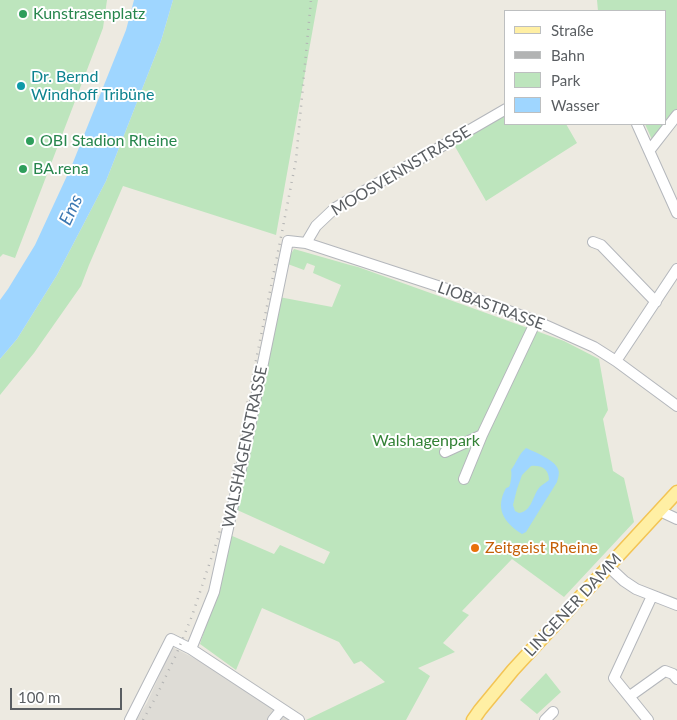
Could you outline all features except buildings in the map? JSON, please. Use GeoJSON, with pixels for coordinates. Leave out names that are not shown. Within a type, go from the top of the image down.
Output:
{"type":"FeatureCollection","features":[{"type":"Feature","properties":{"kind":"main road","name":"LINGENER DAMM"},"geometry":{"type":"LineString","coordinates":[[473,720],[513,670],[677,492]]}},
{"type":"Feature","properties":{"kind":"street","name":"MOOSVENNSTRASSE"},"geometry":{"type":"LineString","coordinates":[[306,244],[316,226],[335,208],[504,110]]}},
{"type":"Feature","properties":{"kind":"street"},"geometry":{"type":"LineString","coordinates":[[649,151],[677,115]]}},
{"type":"Feature","properties":{"kind":"street"},"geometry":{"type":"LineString","coordinates":[[637,125],[649,151],[674,196],[677,213]]}},
{"type":"Feature","properties":{"kind":"street","name":"LIOBASTRASSE"},"geometry":{"type":"LineString","coordinates":[[288,241],[306,244],[459,293],[536,321],[594,347],[677,406]]}},
{"type":"Feature","properties":{"kind":"street","name":"WALSHAGENSTRASSE"},"geometry":{"type":"LineString","coordinates":[[191,649],[214,592],[288,241]]}},
{"type":"Feature","properties":{"kind":"street"},"geometry":{"type":"LineString","coordinates":[[593,242],[601,245],[656,302]]}},
{"type":"Feature","properties":{"kind":"street"},"geometry":{"type":"LineString","coordinates":[[616,361],[677,269]]}},
{"type":"Feature","properties":{"kind":"street"},"geometry":{"type":"LineString","coordinates":[[464,479],[482,435],[536,321]]}},
{"type":"Feature","properties":{"kind":"street"},"geometry":{"type":"LineString","coordinates":[[445,452],[482,435]]}},
{"type":"Feature","properties":{"kind":"street"},"geometry":{"type":"LineString","coordinates":[[660,511],[677,518]]}},
{"type":"Feature","properties":{"kind":"street"},"geometry":{"type":"LineString","coordinates":[[609,567],[636,589],[677,605]]}},
{"type":"Feature","properties":{"kind":"street"},"geometry":{"type":"LineString","coordinates":[[648,720],[614,678],[652,596]]}},
{"type":"Feature","properties":{"kind":"street"},"geometry":{"type":"LineString","coordinates":[[130,720],[171,639],[191,649],[299,720]]}},
{"type":"Feature","properties":{"kind":"street"},"geometry":{"type":"LineString","coordinates":[[630,696],[665,671],[677,679]]}},
{"type":"Feature","properties":{"kind":"street"},"geometry":{"type":"LineString","coordinates":[[273,720],[282,709]]}},
{"type":"Feature","properties":{"kind":"street"},"geometry":{"type":"LineString","coordinates":[[545,720],[553,712]]}},
{"type":"Feature","properties":{"kind":"shaded area"},"geometry":{"type":"Polygon","coordinates":[[[172,647],[198,660],[293,720],[136,720],[147,703],[172,647]]]}},
{"type":"Feature","properties":{"kind":"green space","name":"OBI Stadion Rheine"},"geometry":{"type":"Polygon","coordinates":[[[0,0],[107,0],[103,28],[15,258],[3,254],[0,257],[0,0]]]}},
{"type":"Feature","properties":{"kind":"green space"},"geometry":{"type":"Polygon","coordinates":[[[173,0],[318,0],[276,235],[123,186],[81,286],[34,353],[0,395],[0,359],[17,339],[57,275],[106,181],[161,41],[173,0]]]}},
{"type":"Feature","properties":{"kind":"green space"},"geometry":{"type":"Polygon","coordinates":[[[597,0],[677,0],[677,110],[667,123],[667,10],[598,10],[597,0]]]}},
{"type":"Feature","properties":{"kind":"green space"},"geometry":{"type":"Polygon","coordinates":[[[504,114],[504,125],[567,125],[577,143],[486,201],[453,143],[504,114]]]}},
{"type":"Feature","properties":{"kind":"green space"},"geometry":{"type":"Polygon","coordinates":[[[645,125],[666,125],[653,142],[645,125]]]}},
{"type":"Feature","properties":{"kind":"green space","name":"Walshagenpark"},"geometry":{"type":"Polygon","coordinates":[[[294,249],[358,267],[564,341],[599,359],[608,410],[603,419],[613,471],[624,478],[634,522],[564,597],[512,559],[462,611],[469,615],[443,643],[455,652],[418,668],[430,676],[406,720],[306,720],[385,682],[361,661],[354,664],[339,642],[262,608],[236,670],[200,644],[217,592],[230,535],[274,554],[280,545],[324,564],[330,552],[235,509],[279,297],[332,307],[341,285],[313,273],[315,266],[307,263],[304,270],[285,263],[294,249]]]}},
{"type":"Feature","properties":{"kind":"green space"},"geometry":{"type":"Polygon","coordinates":[[[546,673],[561,692],[537,714],[520,700],[546,673]]]}},
{"type":"Feature","properties":{"kind":"water","name":"Ems"},"geometry":{"type":"Polygon","coordinates":[[[134,0],[173,0],[161,41],[106,181],[57,275],[17,339],[0,359],[0,300],[35,245],[72,165],[126,30],[134,0]]]}},
{"type":"Feature","properties":{"kind":"water"},"geometry":{"type":"Polygon","coordinates":[[[526,448],[549,459],[556,466],[559,474],[557,482],[526,532],[522,534],[510,525],[506,519],[501,508],[501,502],[506,488],[510,486],[511,470],[526,448]],[[531,466],[522,475],[517,489],[513,505],[515,511],[519,513],[527,510],[539,488],[549,480],[546,470],[531,466]]]}},
{"type":"Feature","properties":{"kind":"railway"},"geometry":{"type":"LineString","coordinates":[[143,720],[176,655],[192,616],[218,538],[230,489],[296,160],[311,0]]}},
{"type":"Feature","properties":{"kind":"place","name":"Kunstrasenplatz"},"geometry":{"type":"Point","coordinates":[23,14]}},
{"type":"Feature","properties":{"kind":"place","name":"Dr. Bernd Windhoff Tribüne"},"geometry":{"type":"Point","coordinates":[21,86]}},
{"type":"Feature","properties":{"kind":"place","name":"OBI Stadion Rheine"},"geometry":{"type":"Point","coordinates":[30,141]}},
{"type":"Feature","properties":{"kind":"place","name":"BA.rena"},"geometry":{"type":"Point","coordinates":[23,169]}},
{"type":"Feature","properties":{"kind":"place","name":"Zeitgeist Rheine"},"geometry":{"type":"Point","coordinates":[475,548]}}]}
